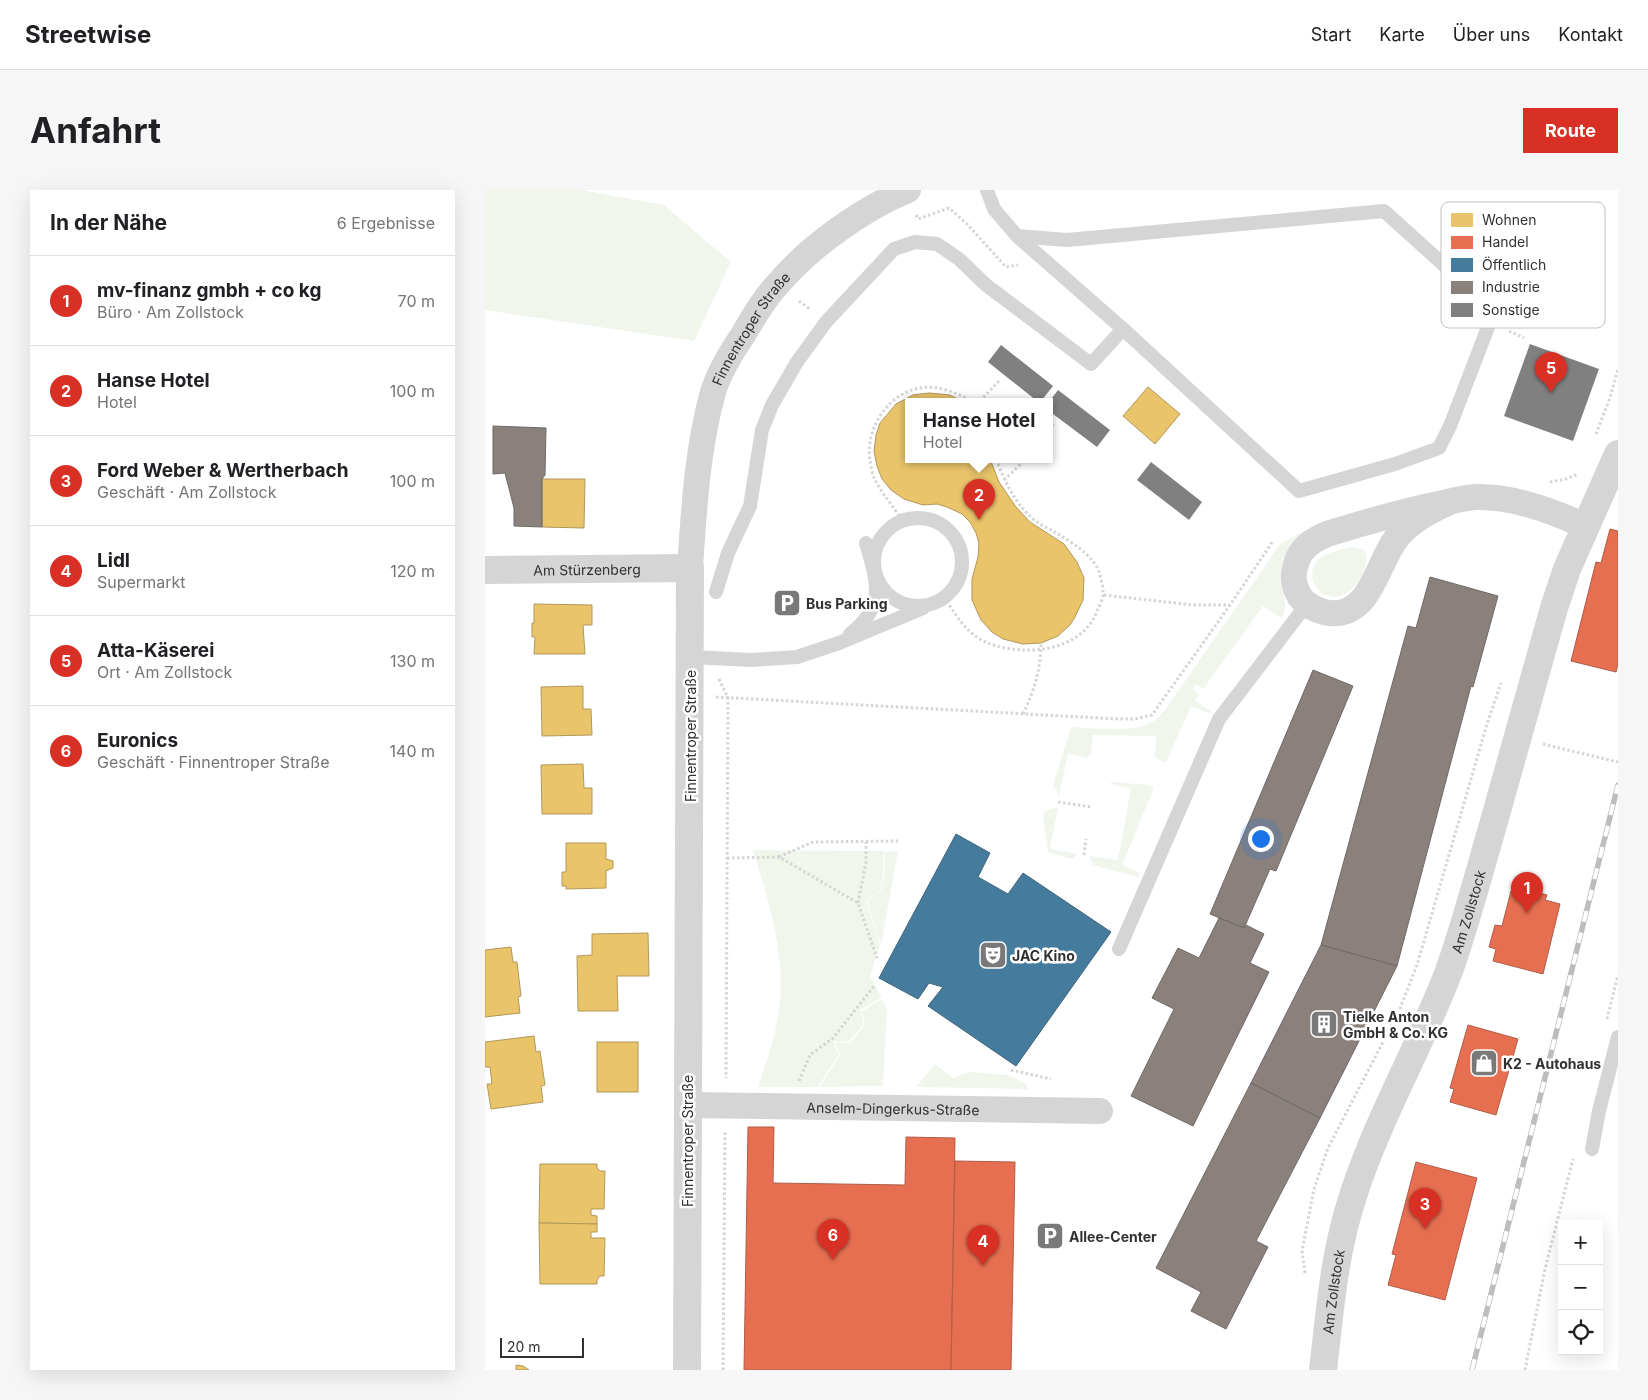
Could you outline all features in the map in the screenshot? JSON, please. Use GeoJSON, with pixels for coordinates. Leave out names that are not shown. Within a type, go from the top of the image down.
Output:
{"type":"FeatureCollection","features":[{"type":"Feature","properties":{"kind":"street","name":"Finnentroper Straße"},"geometry":{"type":"LineString","coordinates":[[687,1370],[690,695],[700,657],[690,568],[697,467],[714,390],[733,350],[777,284],[800,261],[852,219],[910,200]]}},
{"type":"Feature","properties":{"kind":"street","name":"Am Zollstock"},"geometry":{"type":"LineString","coordinates":[[1323,1370],[1337,1257],[1353,1196],[1372,1144],[1425,1030],[1449,971],[1468,913],[1567,568],[1573,521],[1618,454]]}},
{"type":"Feature","properties":{"kind":"street"},"geometry":{"type":"LineString","coordinates":[[1455,500],[1417,519],[1400,534],[1388,551],[1371,588],[1361,602],[1347,611],[1340,613],[1322,612],[1307,604],[1301,597],[1294,581],[1296,560],[1308,544],[1316,538],[1409,510],[1455,500],[1480,497],[1529,505],[1573,521]]}},
{"type":"Feature","properties":{"kind":"street"},"geometry":{"type":"LineString","coordinates":[[1342,530],[1363,529],[1381,537],[1379,561],[1371,588]]}},
{"type":"Feature","properties":{"kind":"street","name":"Am Stürzenberg"},"geometry":{"type":"LineString","coordinates":[[485,570],[690,568]]}},
{"type":"Feature","properties":{"kind":"street","name":"Anselm-Dingerkus-Straße"},"geometry":{"type":"LineString","coordinates":[[687,1105],[1100,1111]]}},
{"type":"Feature","properties":{"kind":"lane"},"geometry":{"type":"LineString","coordinates":[[987,190],[994,209],[1017,236],[1123,329],[1299,491],[1395,464],[1439,448],[1450,426],[1488,328]]}},
{"type":"Feature","properties":{"kind":"lane"},"geometry":{"type":"LineString","coordinates":[[1017,236],[1067,240],[1384,211],[1441,262]]}},
{"type":"Feature","properties":{"kind":"lane"},"geometry":{"type":"LineString","coordinates":[[716,592],[728,553],[750,506],[762,430],[772,405],[797,362],[826,322],[894,249],[915,242],[937,244],[959,259],[986,285],[1091,364],[1123,329]]}},
{"type":"Feature","properties":{"kind":"lane"},"geometry":{"type":"LineString","coordinates":[[700,657],[751,660],[781,659],[804,655],[839,643],[944,597],[953,590],[960,577],[962,563],[961,548],[954,535],[944,525],[931,519],[917,517],[903,520],[890,527],[880,538],[875,551],[873,565],[876,577],[876,594],[870,612],[839,643]]}},
{"type":"Feature","properties":{"kind":"lane"},"geometry":{"type":"LineString","coordinates":[[866,543],[876,577],[890,597],[901,603],[914,606],[929,605]]}},
{"type":"Feature","properties":{"kind":"lane"},"geometry":{"type":"LineString","coordinates":[[1119,949],[1219,720],[1307,604]]}},
{"type":"Feature","properties":{"kind":"lane"},"geometry":{"type":"LineString","coordinates":[[1592,1149],[1599,1111],[1618,1037]]}},
{"type":"Feature","properties":{"kind":"path"},"geometry":{"type":"LineString","coordinates":[[910,200],[918,218],[949,208],[967,224],[1007,267],[1023,265]]}},
{"type":"Feature","properties":{"kind":"path"},"geometry":{"type":"LineString","coordinates":[[777,284],[826,322]]}},
{"type":"Feature","properties":{"kind":"path"},"geometry":{"type":"LineString","coordinates":[[1594,440],[1610,398],[1618,369]]}},
{"type":"Feature","properties":{"kind":"path"},"geometry":{"type":"LineString","coordinates":[[983,398],[999,381]]}},
{"type":"Feature","properties":{"kind":"path"},"geometry":{"type":"LineString","coordinates":[[903,520],[874,478],[869,457],[872,431],[880,414],[900,395],[919,388],[941,388],[966,398]]}},
{"type":"Feature","properties":{"kind":"path"},"geometry":{"type":"LineString","coordinates":[[944,597],[967,630],[988,643],[1021,651],[1041,650],[1061,644],[1082,633],[1095,617],[1104,594],[1096,565],[1077,546],[1037,523],[1022,506],[1004,480],[998,463]]}},
{"type":"Feature","properties":{"kind":"path"},"geometry":{"type":"LineString","coordinates":[[1004,480],[1022,463]]}},
{"type":"Feature","properties":{"kind":"path"},"geometry":{"type":"LineString","coordinates":[[1573,521],[1581,473]]}},
{"type":"Feature","properties":{"kind":"path"},"geometry":{"type":"LineString","coordinates":[[690,695],[1118,720],[1135,719],[1152,714],[1274,540]]}},
{"type":"Feature","properties":{"kind":"path"},"geometry":{"type":"LineString","coordinates":[[1104,594],[1193,605],[1230,605]]}},
{"type":"Feature","properties":{"kind":"path"},"geometry":{"type":"LineString","coordinates":[[1023,714],[1039,673],[1041,643]]}},
{"type":"Feature","properties":{"kind":"path"},"geometry":{"type":"LineString","coordinates":[[700,657],[728,698],[723,1370]]}},
{"type":"Feature","properties":{"kind":"path"},"geometry":{"type":"LineString","coordinates":[[1305,1276],[1302,1251],[1314,1189],[1329,1148],[1399,1011],[1417,965],[1487,724],[1503,678]]}},
{"type":"Feature","properties":{"kind":"path"},"geometry":{"type":"LineString","coordinates":[[1518,738],[1618,762]]}},
{"type":"Feature","properties":{"kind":"path"},"geometry":{"type":"LineString","coordinates":[[1058,802],[1092,807]]}},
{"type":"Feature","properties":{"kind":"path"},"geometry":{"type":"LineString","coordinates":[[1084,855],[1086,839]]}},
{"type":"Feature","properties":{"kind":"path"},"geometry":{"type":"LineString","coordinates":[[727,858],[779,857],[813,842],[898,841]]}},
{"type":"Feature","properties":{"kind":"path"},"geometry":{"type":"LineString","coordinates":[[866,842],[866,862],[858,903],[877,958]]}},
{"type":"Feature","properties":{"kind":"path"},"geometry":{"type":"LineString","coordinates":[[779,857],[858,903]]}},
{"type":"Feature","properties":{"kind":"path"},"geometry":{"type":"LineString","coordinates":[[1606,1023],[1618,975]]}},
{"type":"Feature","properties":{"kind":"path"},"geometry":{"type":"LineString","coordinates":[[796,1106],[799,1080],[810,1055],[833,1038],[875,985]]}},
{"type":"Feature","properties":{"kind":"path"},"geometry":{"type":"LineString","coordinates":[[1011,1070],[1051,1079]]}},
{"type":"Feature","properties":{"kind":"path"},"geometry":{"type":"LineString","coordinates":[[1525,1370],[1545,1269],[1573,1156]]}},
{"type":"Feature","properties":{"kind":"shaded area"},"geometry":{"type":"Polygon","coordinates":[[[485,190],[581,190],[664,205],[731,262],[694,341],[485,310],[485,190]]]}},
{"type":"Feature","properties":{"kind":"shaded area"},"geometry":{"type":"Polygon","coordinates":[[[1311,528],[1292,543],[1284,559],[1281,569],[1281,584],[1285,609],[1281,618],[1263,606],[1203,689],[1196,684],[1193,689],[1199,694],[1195,700],[1211,712],[1210,714],[1191,706],[1166,763],[1155,758],[1156,736],[1093,735],[1091,755],[1088,758],[1068,754],[1059,796],[1053,785],[1071,727],[1133,728],[1150,723],[1162,714],[1281,543],[1311,528]]]}},
{"type":"Feature","properties":{"kind":"shaded area"},"geometry":{"type":"Polygon","coordinates":[[[1352,547],[1363,549],[1365,552],[1366,562],[1362,575],[1351,589],[1341,596],[1330,597],[1322,593],[1315,586],[1312,577],[1313,568],[1319,559],[1335,551],[1352,547]]]}},
{"type":"Feature","properties":{"kind":"shaded area"},"geometry":{"type":"Polygon","coordinates":[[[1111,782],[1149,785],[1154,788],[1122,865],[1140,873],[1138,877],[1093,865],[1089,856],[1118,860],[1131,788],[1111,784],[1111,782]]]}},
{"type":"Feature","properties":{"kind":"shaded area"},"geometry":{"type":"Polygon","coordinates":[[[1058,807],[1050,849],[1078,854],[1072,859],[1048,852],[1043,816],[1045,811],[1058,807]]]}},
{"type":"Feature","properties":{"kind":"shaded area"},"geometry":{"type":"Polygon","coordinates":[[[753,850],[884,851],[883,877],[880,890],[866,901],[880,945],[870,976],[882,997],[861,1010],[863,1025],[848,1042],[833,1041],[839,1054],[818,1087],[758,1087],[778,1016],[781,974],[771,911],[753,850]]]}},
{"type":"Feature","properties":{"kind":"shaded area"},"geometry":{"type":"Polygon","coordinates":[[[898,851],[880,943],[867,901],[881,890],[884,876],[885,852],[898,851]]]}},
{"type":"Feature","properties":{"kind":"shaded area"},"geometry":{"type":"Polygon","coordinates":[[[882,999],[887,1009],[883,1086],[820,1087],[840,1054],[835,1042],[850,1043],[865,1025],[862,1011],[882,999]]]}},
{"type":"Feature","properties":{"kind":"shaded area"},"geometry":{"type":"Polygon","coordinates":[[[935,1064],[953,1078],[969,1072],[1009,1075],[1026,1084],[1028,1089],[916,1087],[935,1064]]]}},
{"type":"Feature","properties":{"kind":"building: Wohnen"},"geometry":{"type":"Polygon","coordinates":[[[1148,387],[1180,414],[1155,444],[1123,416],[1148,387]]]}},
{"type":"Feature","properties":{"kind":"building: Wohnen"},"geometry":{"type":"Polygon","coordinates":[[[929,393],[950,395],[956,398],[907,398],[913,395],[929,393]]]}},
{"type":"Feature","properties":{"kind":"building: Wohnen"},"geometry":{"type":"Polygon","coordinates":[[[905,399],[905,463],[992,463],[999,482],[1016,507],[1030,522],[1064,544],[1077,562],[1084,578],[1083,600],[1070,625],[1058,636],[1041,643],[1023,644],[1003,639],[992,632],[981,620],[972,600],[972,579],[978,557],[979,543],[970,522],[962,514],[947,507],[937,504],[923,505],[904,499],[891,490],[882,479],[874,451],[876,435],[880,423],[896,404],[905,399]]]}},
{"type":"Feature","properties":{"kind":"building: Wohnen"},"geometry":{"type":"Polygon","coordinates":[[[542,479],[585,479],[584,528],[542,527],[542,479]]]}},
{"type":"Feature","properties":{"kind":"building: Wohnen"},"geometry":{"type":"Polygon","coordinates":[[[534,604],[592,605],[592,625],[583,625],[585,654],[534,654],[535,637],[532,637],[532,623],[534,623],[534,604]]]}},
{"type":"Feature","properties":{"kind":"building: Wohnen"},"geometry":{"type":"Polygon","coordinates":[[[583,686],[583,709],[591,709],[592,735],[542,736],[541,687],[583,686]]]}},
{"type":"Feature","properties":{"kind":"building: Wohnen"},"geometry":{"type":"Polygon","coordinates":[[[583,764],[584,788],[592,788],[592,814],[542,814],[541,765],[583,764]]]}},
{"type":"Feature","properties":{"kind":"building: Wohnen"},"geometry":{"type":"Polygon","coordinates":[[[566,843],[606,843],[606,859],[613,861],[613,868],[606,871],[606,888],[566,889],[566,886],[562,886],[562,872],[566,872],[566,843]]]}},
{"type":"Feature","properties":{"kind":"building: Wohnen"},"geometry":{"type":"Polygon","coordinates":[[[648,933],[649,976],[617,976],[618,1011],[578,1011],[577,956],[592,955],[592,934],[648,933]]]}},
{"type":"Feature","properties":{"kind":"building: Wohnen"},"geometry":{"type":"Polygon","coordinates":[[[511,947],[513,962],[517,962],[521,996],[518,997],[520,1013],[485,1017],[485,950],[511,947]]]}},
{"type":"Feature","properties":{"kind":"building: Wohnen"},"geometry":{"type":"Polygon","coordinates":[[[534,1036],[536,1052],[540,1051],[545,1085],[541,1086],[543,1102],[491,1109],[487,1084],[492,1084],[490,1067],[485,1067],[485,1042],[534,1036]]]}},
{"type":"Feature","properties":{"kind":"building: Wohnen"},"geometry":{"type":"Polygon","coordinates":[[[597,1042],[638,1042],[638,1092],[597,1092],[597,1042]]]}},
{"type":"Feature","properties":{"kind":"building: Wohnen"},"geometry":{"type":"Polygon","coordinates":[[[540,1164],[597,1164],[597,1168],[600,1171],[605,1171],[604,1209],[591,1209],[591,1215],[597,1216],[597,1224],[539,1223],[540,1164]]]}},
{"type":"Feature","properties":{"kind":"building: Wohnen"},"geometry":{"type":"Polygon","coordinates":[[[539,1223],[597,1224],[597,1232],[591,1232],[591,1238],[605,1238],[604,1276],[600,1276],[597,1284],[540,1284],[539,1223]]]}},
{"type":"Feature","properties":{"kind":"building: Wohnen"},"geometry":{"type":"Polygon","coordinates":[[[516,1365],[523,1366],[529,1370],[516,1370],[516,1365]]]}},
{"type":"Feature","properties":{"kind":"building: Handel"},"geometry":{"type":"Polygon","coordinates":[[[1610,529],[1618,531],[1618,664],[1616,672],[1571,661],[1596,562],[1601,563],[1610,529]]]}},
{"type":"Feature","properties":{"kind":"building: Handel"},"geometry":{"type":"Polygon","coordinates":[[[1528,890],[1547,895],[1545,900],[1560,904],[1543,974],[1493,961],[1496,949],[1489,947],[1495,925],[1502,926],[1511,891],[1526,895],[1528,890]]]}},
{"type":"Feature","properties":{"kind":"building: Handel","name":"K2 - Autohaus"},"geometry":{"type":"Polygon","coordinates":[[[1468,1025],[1518,1039],[1496,1115],[1450,1102],[1454,1089],[1450,1088],[1468,1025]]]}},
{"type":"Feature","properties":{"kind":"building: Handel"},"geometry":{"type":"Polygon","coordinates":[[[748,1127],[774,1127],[773,1183],[905,1185],[906,1137],[955,1138],[951,1370],[744,1370],[748,1127]]]}},
{"type":"Feature","properties":{"kind":"building: Handel"},"geometry":{"type":"Polygon","coordinates":[[[955,1161],[1015,1162],[1011,1370],[951,1370],[955,1161]]]}},
{"type":"Feature","properties":{"kind":"building: Handel"},"geometry":{"type":"Polygon","coordinates":[[[1416,1162],[1477,1178],[1445,1300],[1388,1285],[1396,1255],[1392,1254],[1416,1162]]]}},
{"type":"Feature","properties":{"kind":"building: Öffentlich","name":"JAC Kino"},"geometry":{"type":"Polygon","coordinates":[[[956,834],[990,853],[978,877],[1008,894],[1023,873],[1111,932],[1016,1066],[928,1006],[943,987],[929,983],[918,999],[879,978],[956,834]]]}},
{"type":"Feature","properties":{"kind":"building: Industrie"},"geometry":{"type":"Polygon","coordinates":[[[493,426],[546,428],[545,475],[542,479],[542,527],[514,526],[514,508],[505,473],[493,474],[493,426]]]}},
{"type":"Feature","properties":{"kind":"building: Industrie"},"geometry":{"type":"Polygon","coordinates":[[[1430,577],[1498,596],[1473,687],[1471,686],[1397,966],[1321,945],[1408,626],[1416,628],[1430,577]]]}},
{"type":"Feature","properties":{"kind":"building: Industrie"},"geometry":{"type":"Polygon","coordinates":[[[1313,670],[1353,686],[1276,871],[1270,869],[1244,928],[1210,914],[1313,670]]]}},
{"type":"Feature","properties":{"kind":"building: Industrie"},"geometry":{"type":"Polygon","coordinates":[[[1219,918],[1244,928],[1246,925],[1264,934],[1250,963],[1269,972],[1193,1126],[1131,1096],[1174,1009],[1152,998],[1178,948],[1199,958],[1219,918]]]}},
{"type":"Feature","properties":{"kind":"building: Industrie","name":"Tielke Anton GmbH & Co. KG"},"geometry":{"type":"Polygon","coordinates":[[[1321,945],[1397,966],[1320,1118],[1251,1083],[1321,945]]]}},
{"type":"Feature","properties":{"kind":"building: Industrie"},"geometry":{"type":"Polygon","coordinates":[[[1251,1083],[1320,1118],[1256,1241],[1268,1247],[1226,1329],[1191,1311],[1201,1292],[1156,1268],[1251,1083]]]}},
{"type":"Feature","properties":{"kind":"building: Sonstige"},"geometry":{"type":"Polygon","coordinates":[[[1530,344],[1599,369],[1573,441],[1504,416],[1530,344]]]}},
{"type":"Feature","properties":{"kind":"building: Sonstige"},"geometry":{"type":"Polygon","coordinates":[[[1001,345],[1053,386],[1043,398],[1033,398],[988,362],[1001,345]]]}},
{"type":"Feature","properties":{"kind":"building: Sonstige"},"geometry":{"type":"Polygon","coordinates":[[[1058,390],[1110,430],[1097,447],[1053,414],[1052,398],[1058,390]]]}},
{"type":"Feature","properties":{"kind":"building: Sonstige"},"geometry":{"type":"Polygon","coordinates":[[[1151,462],[1202,502],[1189,520],[1137,480],[1151,462]]]}},
{"type":"Feature","properties":{"kind":"railway"},"geometry":{"type":"LineString","coordinates":[[1472,1370],[1618,785]]}},
{"type":"Feature","properties":{"kind":"place","name":"Atta-Käserei"},"geometry":{"type":"Point","coordinates":[1551,393]}},
{"type":"Feature","properties":{"kind":"place","name":"Hanse Hotel"},"geometry":{"type":"Point","coordinates":[979,520]}},
{"type":"Feature","properties":{"kind":"place","name":"Bus Parking"},"geometry":{"type":"Point","coordinates":[787,603]}},
{"type":"Feature","properties":{"kind":"place","name":"mv-finanz gmbh + co kg"},"geometry":{"type":"Point","coordinates":[1527,913]}},
{"type":"Feature","properties":{"kind":"place","name":"JAC Kino"},"geometry":{"type":"Point","coordinates":[993,955]}},
{"type":"Feature","properties":{"kind":"place","name":"Tielke Anton GmbH & Co. KG"},"geometry":{"type":"Point","coordinates":[1324,1024]}},
{"type":"Feature","properties":{"kind":"place","name":"K2 - Autohaus"},"geometry":{"type":"Point","coordinates":[1484,1063]}},
{"type":"Feature","properties":{"kind":"place","name":"Ford Weber & Wertherbach"},"geometry":{"type":"Point","coordinates":[1425,1229]}},
{"type":"Feature","properties":{"kind":"place","name":"Allee-Center"},"geometry":{"type":"Point","coordinates":[1050,1236]}},
{"type":"Feature","properties":{"kind":"place","name":"Euronics"},"geometry":{"type":"Point","coordinates":[833,1260]}},
{"type":"Feature","properties":{"kind":"place","name":"Lidl"},"geometry":{"type":"Point","coordinates":[983,1266]}}]}
